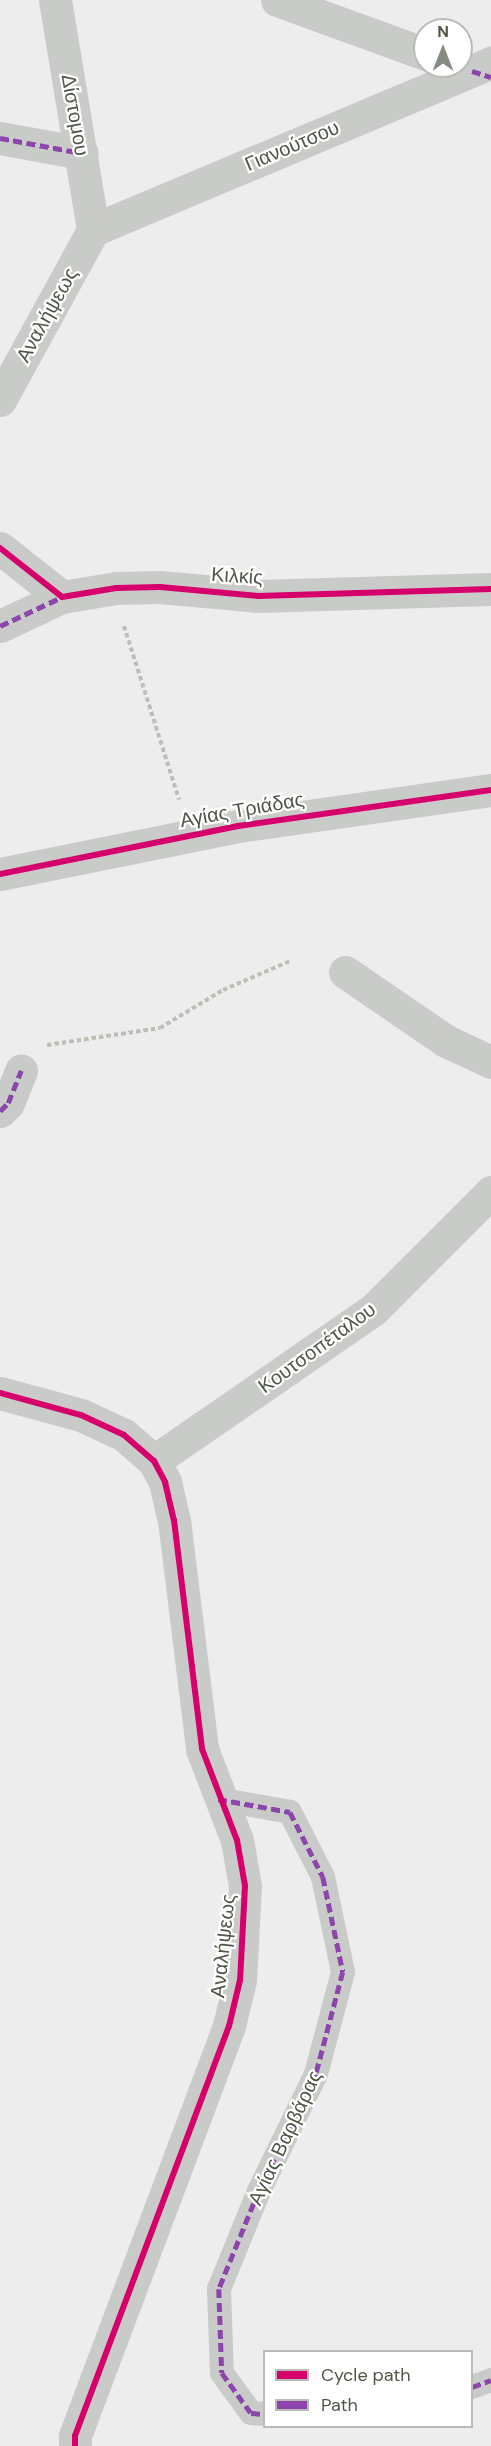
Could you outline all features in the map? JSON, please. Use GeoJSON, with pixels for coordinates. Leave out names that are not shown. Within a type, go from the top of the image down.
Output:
{"type":"FeatureCollection","features":[{"type":"Feature","properties":{"kind":"street","name":"Δίστομου"},"geometry":{"type":"LineString","coordinates":[[55,0],[93,230]]}},
{"type":"Feature","properties":{"kind":"street"},"geometry":{"type":"LineString","coordinates":[[277,0],[413,50]]}},
{"type":"Feature","properties":{"kind":"street","name":"Γιανούτσου"},"geometry":{"type":"LineString","coordinates":[[93,230],[478,69]]}},
{"type":"Feature","properties":{"kind":"street"},"geometry":{"type":"LineString","coordinates":[[0,138],[82,153]]}},
{"type":"Feature","properties":{"kind":"street","name":"Αναλήψεως"},"geometry":{"type":"LineString","coordinates":[[0,400],[93,230]]}},
{"type":"Feature","properties":{"kind":"street"},"geometry":{"type":"LineString","coordinates":[[0,548],[62,597]]}},
{"type":"Feature","properties":{"kind":"street","name":"Κιλκίς"},"geometry":{"type":"LineString","coordinates":[[0,626],[62,597],[116,588],[160,587],[258,596],[491,589]]}},
{"type":"Feature","properties":{"kind":"street","name":"Αγίας Τριάδας"},"geometry":{"type":"LineString","coordinates":[[0,874],[190,834],[356,807],[461,797],[491,790]]}},
{"type":"Feature","properties":{"kind":"street"},"geometry":{"type":"LineString","coordinates":[[345,972],[447,1041],[491,1062]]}},
{"type":"Feature","properties":{"kind":"street"},"geometry":{"type":"LineString","coordinates":[[0,1111],[8,1103],[21,1070]]}},
{"type":"Feature","properties":{"kind":"street","name":"Κουτσοπέταλου"},"geometry":{"type":"LineString","coordinates":[[154,1461],[373,1310],[491,1192]]}},
{"type":"Feature","properties":{"kind":"street","name":"Αναλήψεως"},"geometry":{"type":"LineString","coordinates":[[0,1393],[81,1415],[124,1435],[154,1461],[165,1482],[174,1520],[202,1749],[218,1799],[237,1840],[245,1886],[240,1980],[214,2071],[75,2436],[75,2446]]}},
{"type":"Feature","properties":{"kind":"street","name":"Αγίας Βαρβάρας"},"geometry":{"type":"LineString","coordinates":[[218,1799],[290,1812],[323,1877],[344,1972],[316,2074],[259,2191],[219,2289],[222,2373],[251,2413],[263,2414]]}},
{"type":"Feature","properties":{"kind":"street"},"geometry":{"type":"LineString","coordinates":[[473,2386],[491,2380]]}},
{"type":"Feature","properties":{"kind":"path"},"geometry":{"type":"LineString","coordinates":[[116,588],[119,610],[190,834]]}},
{"type":"Feature","properties":{"kind":"path"},"geometry":{"type":"LineString","coordinates":[[21,1070],[46,1045],[159,1028],[223,990],[290,961]]}},
{"type":"Feature","properties":{"kind":"marked path"},"geometry":{"type":"LineString","coordinates":[[473,71],[491,77]]}},
{"type":"Feature","properties":{"kind":"marked path"},"geometry":{"type":"LineString","coordinates":[[0,138],[82,153]]}},
{"type":"Feature","properties":{"kind":"marked path"},"geometry":{"type":"LineString","coordinates":[[0,626],[62,597]]}},
{"type":"Feature","properties":{"kind":"marked path"},"geometry":{"type":"LineString","coordinates":[[0,1111],[8,1103],[21,1070]]}},
{"type":"Feature","properties":{"kind":"marked path"},"geometry":{"type":"LineString","coordinates":[[218,1799],[290,1812],[323,1877],[343,1972],[316,2074],[259,2191],[219,2289],[222,2373],[251,2413],[263,2414]]}},
{"type":"Feature","properties":{"kind":"marked path"},"geometry":{"type":"LineString","coordinates":[[473,2387],[491,2380]]}},
{"type":"Feature","properties":{"kind":"cycle path"},"geometry":{"type":"LineString","coordinates":[[0,548],[62,597],[116,588],[160,587],[258,596],[491,589]]}},
{"type":"Feature","properties":{"kind":"cycle path"},"geometry":{"type":"LineString","coordinates":[[0,874],[238,826],[491,790]]}},
{"type":"Feature","properties":{"kind":"cycle path"},"geometry":{"type":"LineString","coordinates":[[0,1393],[81,1415],[124,1435],[154,1461],[165,1482],[174,1520],[202,1749],[237,1840],[245,1886],[240,1980],[229,2026],[75,2436],[75,2446]]}}]}
